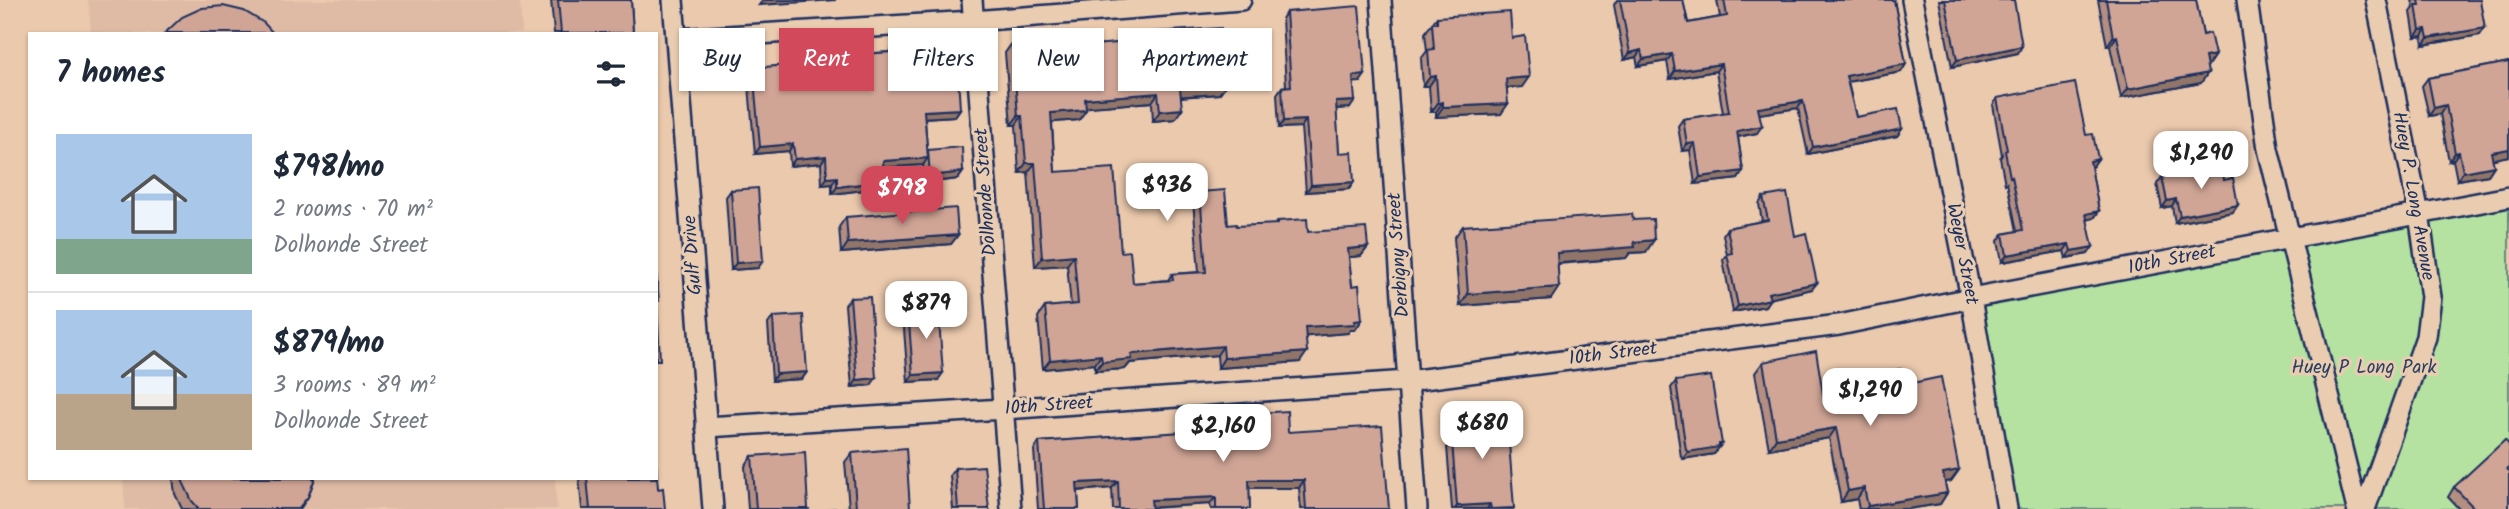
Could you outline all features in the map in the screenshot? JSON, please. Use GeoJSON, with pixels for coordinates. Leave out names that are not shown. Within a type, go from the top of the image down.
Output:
{"type":"FeatureCollection","features":[{"type":"Feature","properties":{"kind":"street","name":"Gulf Drive"},"geometry":{"type":"LineString","coordinates":[[673,0],[713,509]]}},
{"type":"Feature","properties":{"kind":"street","name":"Dolhonde Street"},"geometry":{"type":"LineString","coordinates":[[972,0],[1012,509]]}},
{"type":"Feature","properties":{"kind":"street"},"geometry":{"type":"LineString","coordinates":[[676,39],[973,21],[1241,0]]}},
{"type":"Feature","properties":{"kind":"street","name":"Derbigny Street"},"geometry":{"type":"LineString","coordinates":[[1381,0],[1417,509]]}},
{"type":"Feature","properties":{"kind":"street","name":"Weyer Street"},"geometry":{"type":"LineString","coordinates":[[1912,0],[1971,298],[2007,509]]}},
{"type":"Feature","properties":{"kind":"street"},"geometry":{"type":"LineString","coordinates":[[2247,0],[2268,149],[2357,509]]}},
{"type":"Feature","properties":{"kind":"street","name":"Huey P. Long Avenue"},"geometry":{"type":"LineString","coordinates":[[2365,509],[2426,337],[2431,297],[2419,214],[2376,0]]}},
{"type":"Feature","properties":{"kind":"street","name":"10th Street"},"geometry":{"type":"LineString","coordinates":[[706,427],[1003,410],[1408,381],[1839,325],[2509,197]]}},
{"type":"Feature","properties":{"kind":"shaded area"},"geometry":{"type":"Polygon","coordinates":[[[88,0],[520,0],[522,32],[91,32],[88,0]]]}},
{"type":"Feature","properties":{"kind":"shaded area"},"geometry":{"type":"Polygon","coordinates":[[[123,480],[555,480],[557,509],[125,509],[123,480]]]}},
{"type":"Feature","properties":{"kind":"green space","name":"Huey P Long Park"},"geometry":{"type":"Polygon","coordinates":[[[2509,197],[2509,509],[2007,509],[1971,298],[2509,197]]]}},
{"type":"Feature","properties":{"kind":"building"},"geometry":{"type":"Polygon","coordinates":[[[558,0],[631,0],[633,32],[561,32],[558,0]]]}},
{"type":"Feature","properties":{"kind":"building"},"geometry":{"type":"Polygon","coordinates":[[[1620,0],[1683,0],[1688,23],[1727,16],[1724,0],[1894,0],[1906,64],[1846,76],[1856,117],[1898,109],[1902,129],[1813,147],[1803,101],[1758,108],[1762,126],[1737,131],[1743,171],[1700,177],[1695,143],[1687,144],[1683,119],[1729,112],[1721,64],[1675,71],[1672,54],[1643,59],[1641,50],[1630,53],[1620,0]]]}},
{"type":"Feature","properties":{"kind":"building"},"geometry":{"type":"Polygon","coordinates":[[[1945,0],[2014,0],[2022,46],[1957,60],[1945,0]]]}},
{"type":"Feature","properties":{"kind":"building"},"geometry":{"type":"Polygon","coordinates":[[[2106,0],[2196,0],[2203,35],[2210,33],[2215,55],[2205,57],[2208,73],[2128,89],[2106,0]]]}},
{"type":"Feature","properties":{"kind":"building"},"geometry":{"type":"Polygon","coordinates":[[[2419,0],[2480,0],[2485,28],[2428,38],[2426,29],[2420,30],[2416,5],[2420,5],[2419,0]]]}},
{"type":"Feature","properties":{"kind":"building"},"geometry":{"type":"Polygon","coordinates":[[[223,6],[244,11],[264,23],[272,32],[166,32],[182,17],[202,8],[223,6]]]}},
{"type":"Feature","properties":{"kind":"building"},"geometry":{"type":"Polygon","coordinates":[[[1359,6],[1365,75],[1353,76],[1355,101],[1336,102],[1339,153],[1352,152],[1354,182],[1311,185],[1306,120],[1284,121],[1282,87],[1291,86],[1286,12],[1359,6]]]}},
{"type":"Feature","properties":{"kind":"building"},"geometry":{"type":"Polygon","coordinates":[[[1510,12],[1512,38],[1525,36],[1529,77],[1506,79],[1508,104],[1443,107],[1443,102],[1438,103],[1436,76],[1430,77],[1428,50],[1434,49],[1432,23],[1437,23],[1437,17],[1510,12]]]}},
{"type":"Feature","properties":{"kind":"building"},"geometry":{"type":"Polygon","coordinates":[[[1118,43],[1118,91],[1180,91],[1182,109],[1160,111],[1158,93],[1085,99],[1086,110],[1051,113],[1055,172],[1114,168],[1121,252],[1130,251],[1133,283],[1173,280],[1172,274],[1206,272],[1200,192],[1225,190],[1228,225],[1278,224],[1278,221],[1307,219],[1308,232],[1366,228],[1368,247],[1348,249],[1352,286],[1359,285],[1362,320],[1354,321],[1355,324],[1305,327],[1307,352],[1224,358],[1223,346],[1131,354],[1132,359],[1102,362],[1101,355],[1050,360],[1045,307],[1078,304],[1074,255],[1042,258],[1035,163],[1026,163],[1022,116],[1018,116],[1016,91],[1104,91],[1104,44],[1118,43]]]}},
{"type":"Feature","properties":{"kind":"building"},"geometry":{"type":"Polygon","coordinates":[[[888,52],[888,91],[959,91],[960,109],[924,111],[928,158],[883,161],[884,181],[837,187],[837,177],[827,178],[826,156],[795,159],[793,144],[760,147],[755,91],[765,91],[765,67],[779,66],[779,91],[874,91],[874,53],[888,52]]]}},
{"type":"Feature","properties":{"kind":"building"},"geometry":{"type":"Polygon","coordinates":[[[2509,62],[2509,149],[2491,152],[2494,166],[2463,172],[2459,152],[2455,153],[2446,105],[2434,108],[2428,78],[2509,62]]]}},
{"type":"Feature","properties":{"kind":"building"},"geometry":{"type":"Polygon","coordinates":[[[2075,83],[2086,135],[2093,134],[2098,159],[2090,161],[2099,211],[2086,214],[2093,247],[2071,251],[2069,244],[2007,255],[2003,234],[2023,230],[2012,176],[2010,177],[1997,98],[2075,83]]]}},
{"type":"Feature","properties":{"kind":"building"},"geometry":{"type":"Polygon","coordinates":[[[962,147],[963,172],[930,176],[928,150],[962,147]]]}},
{"type":"Feature","properties":{"kind":"building"},"geometry":{"type":"Polygon","coordinates":[[[2222,166],[2224,180],[2233,178],[2238,205],[2180,216],[2176,199],[2167,201],[2162,177],[2222,166]]]}},
{"type":"Feature","properties":{"kind":"building"},"geometry":{"type":"Polygon","coordinates":[[[758,188],[763,261],[736,263],[731,190],[758,188]]]}},
{"type":"Feature","properties":{"kind":"building"},"geometry":{"type":"Polygon","coordinates":[[[1787,193],[1795,236],[1806,233],[1817,283],[1768,293],[1770,299],[1738,306],[1727,254],[1732,253],[1727,228],[1768,220],[1763,197],[1787,193]]]}},
{"type":"Feature","properties":{"kind":"building"},"geometry":{"type":"Polygon","coordinates":[[[956,208],[958,235],[848,243],[846,217],[956,208]]]}},
{"type":"Feature","properties":{"kind":"building"},"geometry":{"type":"Polygon","coordinates":[[[1632,214],[1633,220],[1653,219],[1654,240],[1634,242],[1635,247],[1557,253],[1559,287],[1468,294],[1463,226],[1632,214]]]}},
{"type":"Feature","properties":{"kind":"building"},"geometry":{"type":"Polygon","coordinates":[[[870,297],[876,378],[857,380],[850,298],[870,297]]]}},
{"type":"Feature","properties":{"kind":"building"},"geometry":{"type":"Polygon","coordinates":[[[938,307],[943,373],[913,375],[908,309],[938,307]]]}},
{"type":"Feature","properties":{"kind":"building"},"geometry":{"type":"Polygon","coordinates":[[[803,315],[807,372],[776,374],[773,317],[803,315]]]}},
{"type":"Feature","properties":{"kind":"building"},"geometry":{"type":"Polygon","coordinates":[[[658,321],[660,360],[658,360],[658,321]]]}},
{"type":"Feature","properties":{"kind":"building"},"geometry":{"type":"Polygon","coordinates":[[[1816,351],[1824,400],[1869,392],[1866,376],[1900,369],[1903,385],[1941,377],[1959,470],[1943,473],[1947,493],[1868,506],[1864,488],[1848,491],[1836,428],[1776,438],[1763,362],[1816,351]]]}},
{"type":"Feature","properties":{"kind":"building"},"geometry":{"type":"Polygon","coordinates":[[[1711,376],[1722,444],[1719,444],[1719,447],[1688,452],[1676,381],[1711,376]]]}},
{"type":"Feature","properties":{"kind":"building"},"geometry":{"type":"Polygon","coordinates":[[[1242,408],[1242,414],[1287,411],[1288,432],[1382,426],[1389,509],[1306,509],[1304,480],[1249,480],[1250,509],[1216,509],[1216,497],[1151,500],[1152,509],[1119,509],[1118,481],[1077,483],[1079,509],[1044,509],[1039,442],[1211,430],[1209,410],[1242,408]]]}},
{"type":"Feature","properties":{"kind":"building"},"geometry":{"type":"Polygon","coordinates":[[[1473,413],[1473,418],[1507,416],[1514,508],[1491,509],[1490,504],[1457,506],[1450,415],[1473,413]]]}},
{"type":"Feature","properties":{"kind":"building"},"geometry":{"type":"Polygon","coordinates":[[[2505,440],[2509,445],[2509,509],[2475,509],[2454,487],[2505,440]]]}},
{"type":"Feature","properties":{"kind":"building"},"geometry":{"type":"Polygon","coordinates":[[[906,448],[910,509],[828,509],[856,507],[852,453],[906,448]]]}},
{"type":"Feature","properties":{"kind":"building"},"geometry":{"type":"Polygon","coordinates":[[[805,452],[808,509],[756,509],[752,456],[805,452]]]}},
{"type":"Feature","properties":{"kind":"building"},"geometry":{"type":"Polygon","coordinates":[[[984,466],[989,509],[958,509],[955,468],[984,466]]]}},
{"type":"Feature","properties":{"kind":"building"},"geometry":{"type":"Polygon","coordinates":[[[314,480],[308,497],[298,509],[199,509],[183,482],[314,480]]]}},
{"type":"Feature","properties":{"kind":"building"},"geometry":{"type":"Polygon","coordinates":[[[587,480],[657,480],[658,489],[663,488],[665,509],[590,509],[587,480]]]}}]}
